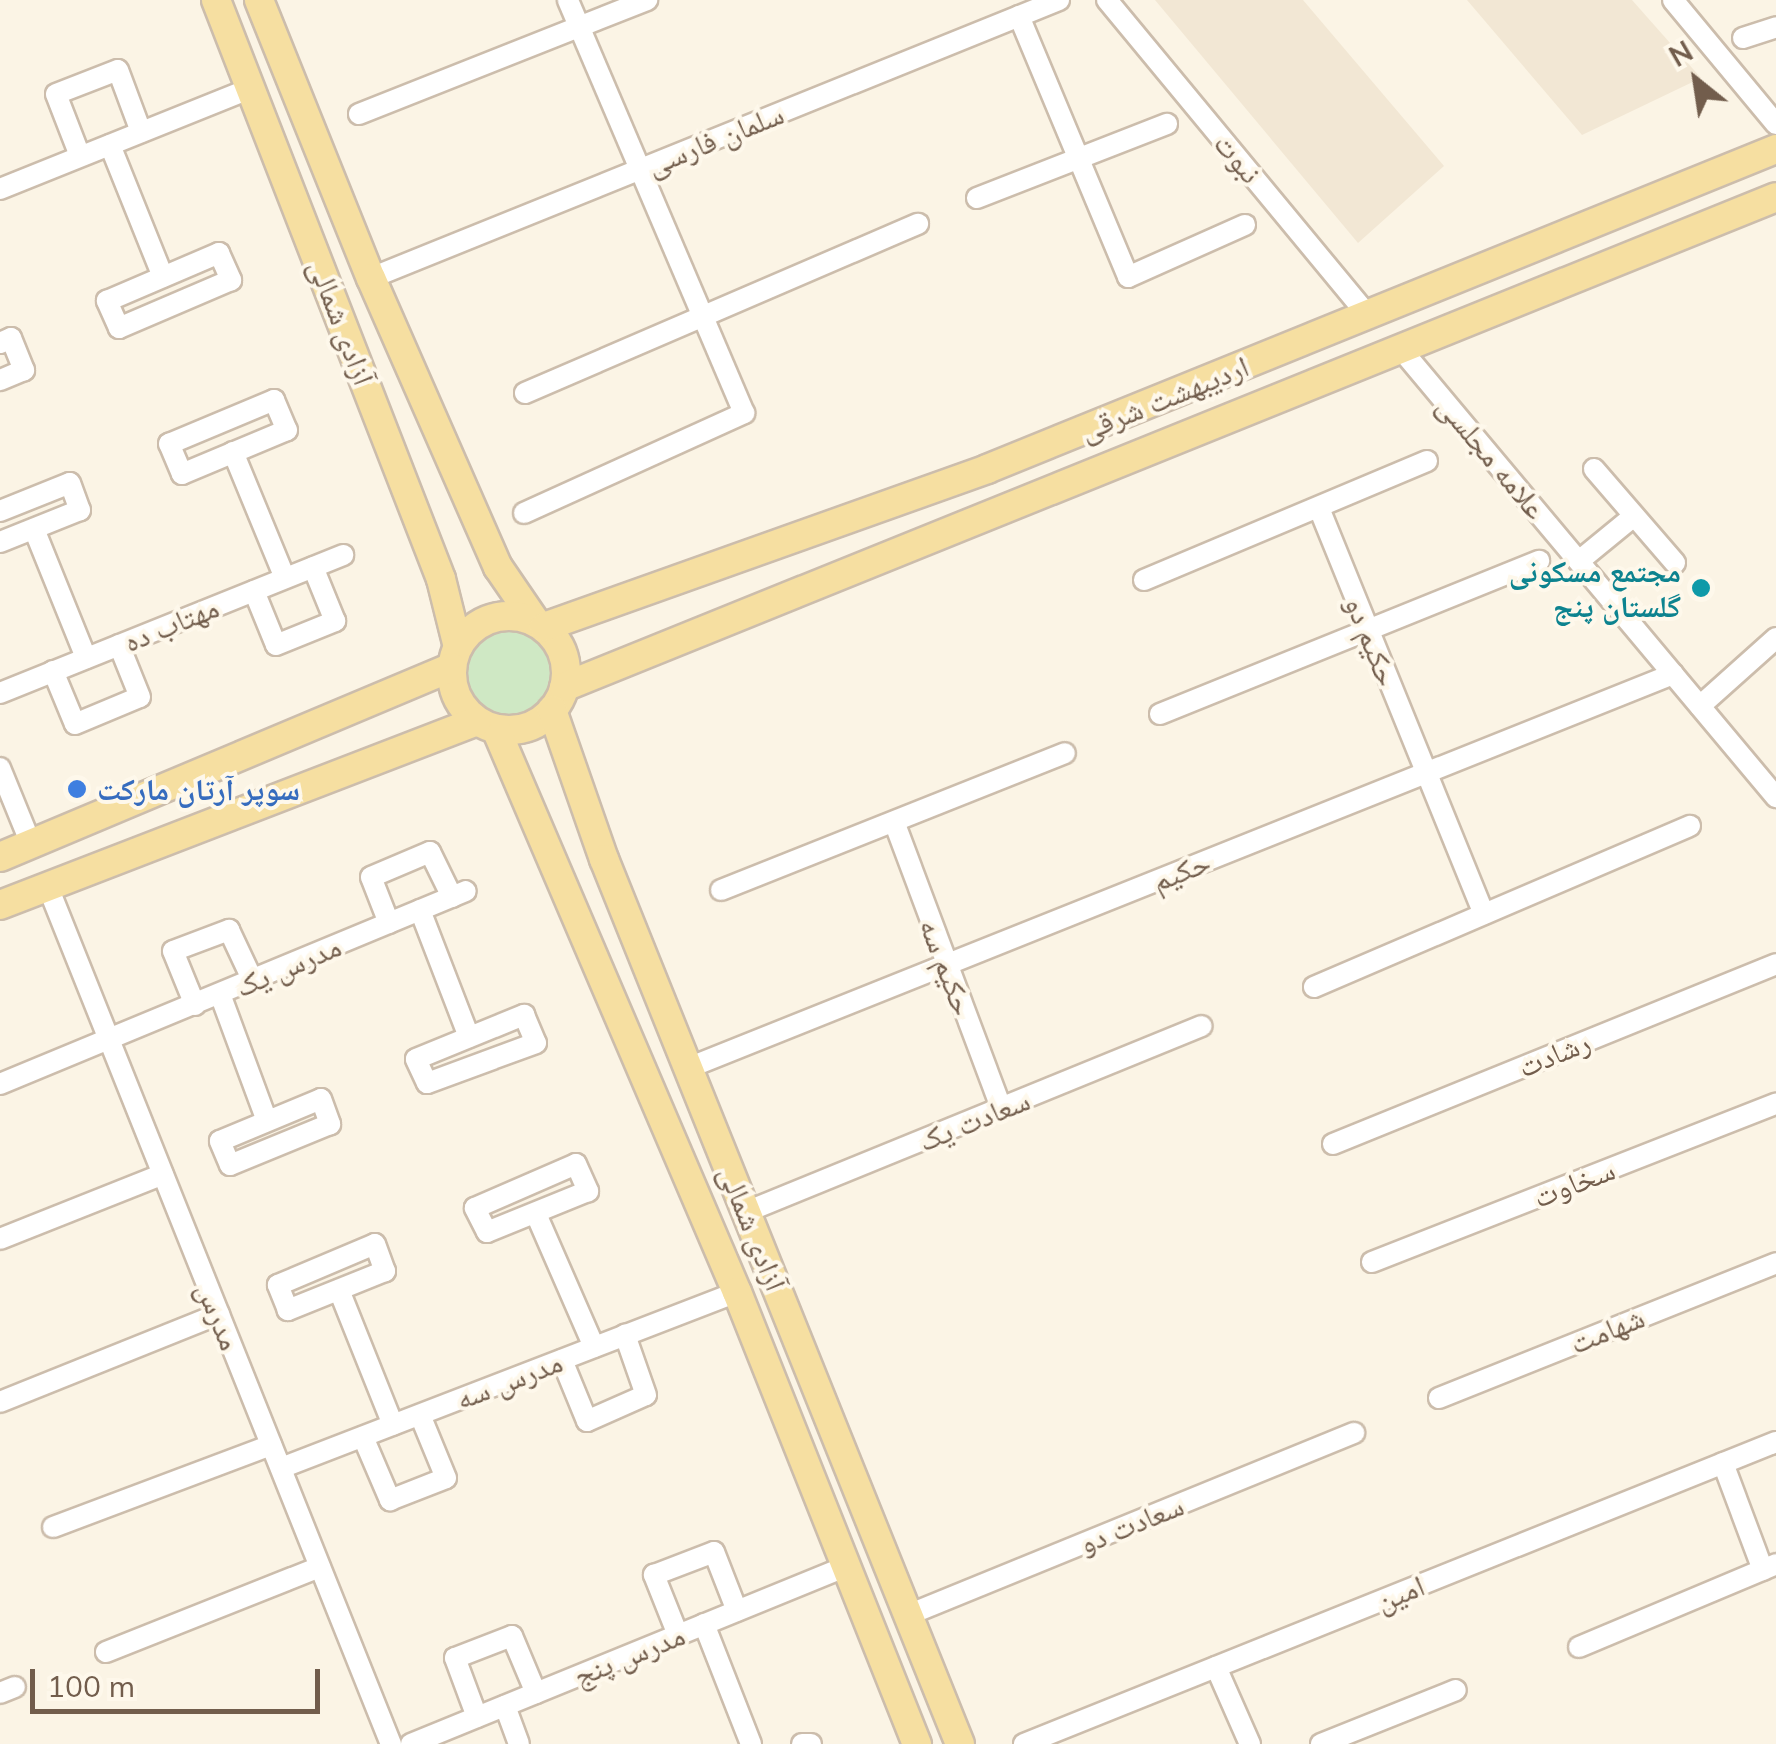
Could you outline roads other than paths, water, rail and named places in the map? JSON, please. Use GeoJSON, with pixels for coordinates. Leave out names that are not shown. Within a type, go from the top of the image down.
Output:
{"type":"FeatureCollection","features":[{"type":"Feature","properties":{"kind":"main road","name":"آزادی شمالی"},"geometry":{"type":"LineString","coordinates":[[216,0],[442,579],[455,657]]}},
{"type":"Feature","properties":{"kind":"main road","name":"آزادی شمالی"},"geometry":{"type":"LineString","coordinates":[[259,0],[371,278],[498,567],[539,624]]}},
{"type":"Feature","properties":{"kind":"main road","name":"اردیبهشت شرقی"},"geometry":{"type":"LineString","coordinates":[[539,624],[987,469],[1776,150]]}},
{"type":"Feature","properties":{"kind":"main road","name":"اردیبهشت شرقی"},"geometry":{"type":"LineString","coordinates":[[558,698],[1248,408],[1776,197]]}},
{"type":"Feature","properties":{"kind":"main road"},"geometry":{"type":"LineString","coordinates":[[1232,370],[1248,408]]}},
{"type":"Feature","properties":{"kind":"main road"},"geometry":{"type":"LineString","coordinates":[[0,857],[455,657],[491,618],[539,624],[563,654],[558,698],[527,727],[487,725],[0,905]]}},
{"type":"Feature","properties":{"kind":"main road"},"geometry":{"type":"LineString","coordinates":[[455,657],[453,688],[487,725]]}},
{"type":"Feature","properties":{"kind":"main road","name":"آزادی شمالی"},"geometry":{"type":"LineString","coordinates":[[558,698],[688,1068],[960,1744]]}},
{"type":"Feature","properties":{"kind":"main road","name":"آزادی شمالی"},"geometry":{"type":"LineString","coordinates":[[487,725],[737,1292],[918,1744]]}},
{"type":"Feature","properties":{"kind":"street"},"geometry":{"type":"LineString","coordinates":[[524,514],[744,413],[636,171],[568,0]]}},
{"type":"Feature","properties":{"kind":"street"},"geometry":{"type":"LineString","coordinates":[[359,114],[647,0]]}},
{"type":"Feature","properties":{"kind":"street","name":"سلمان فارسی"},"geometry":{"type":"LineString","coordinates":[[371,278],[1059,0]]}},
{"type":"Feature","properties":{"kind":"street","name":"نبوت"},"geometry":{"type":"LineString","coordinates":[[1108,0],[1368,315]]}},
{"type":"Feature","properties":{"kind":"street"},"geometry":{"type":"LineString","coordinates":[[1672,0],[1776,124]]}},
{"type":"Feature","properties":{"kind":"street"},"geometry":{"type":"LineString","coordinates":[[1019,16],[1128,278],[1245,226]]}},
{"type":"Feature","properties":{"kind":"street"},"geometry":{"type":"LineString","coordinates":[[1744,38],[1776,26]]}},
{"type":"Feature","properties":{"kind":"street"},"geometry":{"type":"LineString","coordinates":[[80,156],[56,94],[118,70],[141,132]]}},
{"type":"Feature","properties":{"kind":"street"},"geometry":{"type":"LineString","coordinates":[[0,189],[251,88]]}},
{"type":"Feature","properties":{"kind":"street"},"geometry":{"type":"LineString","coordinates":[[977,198],[1167,124]]}},
{"type":"Feature","properties":{"kind":"street"},"geometry":{"type":"LineString","coordinates":[[110,145],[163,277]]}},
{"type":"Feature","properties":{"kind":"street"},"geometry":{"type":"LineString","coordinates":[[526,392],[918,224]]}},
{"type":"Feature","properties":{"kind":"street"},"geometry":{"type":"LineString","coordinates":[[219,253],[231,280],[119,328],[107,301],[163,277],[219,253]]}},
{"type":"Feature","properties":{"kind":"street"},"geometry":{"type":"LineString","coordinates":[[0,343],[11,338],[24,370],[0,380]]}},
{"type":"Feature","properties":{"kind":"street","name":"علامه مجلسی"},"geometry":{"type":"LineString","coordinates":[[1400,348],[1776,797]]}},
{"type":"Feature","properties":{"kind":"street"},"geometry":{"type":"LineString","coordinates":[[274,400],[287,430],[233,452],[182,474],[169,444],[274,400]]}},
{"type":"Feature","properties":{"kind":"street"},"geometry":{"type":"LineString","coordinates":[[233,452],[285,578]]}},
{"type":"Feature","properties":{"kind":"street"},"geometry":{"type":"LineString","coordinates":[[1144,580],[1427,461]]}},
{"type":"Feature","properties":{"kind":"street"},"geometry":{"type":"LineString","coordinates":[[1594,468],[1674,563]]}},
{"type":"Feature","properties":{"kind":"street"},"geometry":{"type":"LineString","coordinates":[[0,511],[70,483],[80,510],[0,542]]}},
{"type":"Feature","properties":{"kind":"street","name":"حکیم دو"},"geometry":{"type":"LineString","coordinates":[[1318,508],[1484,914]]}},
{"type":"Feature","properties":{"kind":"street"},"geometry":{"type":"LineString","coordinates":[[1579,562],[1634,516]]}},
{"type":"Feature","properties":{"kind":"street"},"geometry":{"type":"LineString","coordinates":[[34,529],[86,658]]}},
{"type":"Feature","properties":{"kind":"street","name":"مهتاب ده"},"geometry":{"type":"LineString","coordinates":[[0,693],[343,555]]}},
{"type":"Feature","properties":{"kind":"street"},"geometry":{"type":"LineString","coordinates":[[1160,714],[1539,560]]}},
{"type":"Feature","properties":{"kind":"street"},"geometry":{"type":"LineString","coordinates":[[254,590],[276,645],[335,620],[313,567]]}},
{"type":"Feature","properties":{"kind":"street"},"geometry":{"type":"LineString","coordinates":[[1700,706],[1776,638]]}},
{"type":"Feature","properties":{"kind":"street"},"geometry":{"type":"LineString","coordinates":[[53,672],[74,724],[140,697],[119,645]]}},
{"type":"Feature","properties":{"kind":"street","name":"حکیم"},"geometry":{"type":"LineString","coordinates":[[688,1068],[1673,674]]}},
{"type":"Feature","properties":{"kind":"street"},"geometry":{"type":"LineString","coordinates":[[721,890],[1066,753]]}},
{"type":"Feature","properties":{"kind":"street"},"geometry":{"type":"LineString","coordinates":[[0,768],[31,844]]}},
{"type":"Feature","properties":{"kind":"street","name":"حکیم سه"},"geometry":{"type":"LineString","coordinates":[[895,824],[1002,1110]]}},
{"type":"Feature","properties":{"kind":"street"},"geometry":{"type":"LineString","coordinates":[[1314,986],[1690,826]]}},
{"type":"Feature","properties":{"kind":"street","name":"مدرس یک"},"geometry":{"type":"LineString","coordinates":[[0,1084],[194,1006],[459,894],[430,852],[371,877],[389,923]]}},
{"type":"Feature","properties":{"kind":"street","name":"مدرس"},"geometry":{"type":"LineString","coordinates":[[48,887],[391,1744]]}},
{"type":"Feature","properties":{"kind":"street"},"geometry":{"type":"LineString","coordinates":[[420,910],[470,1037]]}},
{"type":"Feature","properties":{"kind":"street"},"geometry":{"type":"LineString","coordinates":[[194,1006],[174,952],[228,930],[253,981]]}},
{"type":"Feature","properties":{"kind":"street","name":"رشادت"},"geometry":{"type":"LineString","coordinates":[[1333,1144],[1776,964]]}},
{"type":"Feature","properties":{"kind":"street"},"geometry":{"type":"LineString","coordinates":[[220,994],[267,1121]]}},
{"type":"Feature","properties":{"kind":"street"},"geometry":{"type":"LineString","coordinates":[[524,1015],[536,1043],[428,1083],[416,1059],[470,1037],[524,1015]]}},
{"type":"Feature","properties":{"kind":"street","name":"سعادت یک"},"geometry":{"type":"LineString","coordinates":[[746,1212],[1201,1026]]}},
{"type":"Feature","properties":{"kind":"street"},"geometry":{"type":"LineString","coordinates":[[321,1099],[330,1124],[230,1165],[220,1142],[267,1121],[321,1099]]}},
{"type":"Feature","properties":{"kind":"street","name":"سخاوت"},"geometry":{"type":"LineString","coordinates":[[1372,1262],[1776,1104]]}},
{"type":"Feature","properties":{"kind":"street"},"geometry":{"type":"LineString","coordinates":[[576,1164],[588,1192],[536,1214],[487,1232],[475,1208],[576,1164]]}},
{"type":"Feature","properties":{"kind":"street"},"geometry":{"type":"LineString","coordinates":[[0,1239],[162,1174]]}},
{"type":"Feature","properties":{"kind":"street"},"geometry":{"type":"LineString","coordinates":[[536,1214],[594,1347]]}},
{"type":"Feature","properties":{"kind":"street"},"geometry":{"type":"LineString","coordinates":[[375,1244],[386,1271],[339,1290],[288,1310],[278,1285],[375,1244]]}},
{"type":"Feature","properties":{"kind":"street","name":"شهامت"},"geometry":{"type":"LineString","coordinates":[[1439,1398],[1776,1263]]}},
{"type":"Feature","properties":{"kind":"street"},"geometry":{"type":"LineString","coordinates":[[339,1290],[393,1425]]}},
{"type":"Feature","properties":{"kind":"street","name":"مدرس سه"},"geometry":{"type":"LineString","coordinates":[[280,1468],[737,1292]]}},
{"type":"Feature","properties":{"kind":"street"},"geometry":{"type":"LineString","coordinates":[[0,1402],[219,1314]]}},
{"type":"Feature","properties":{"kind":"street"},"geometry":{"type":"LineString","coordinates":[[562,1360],[586,1421],[646,1395],[625,1336]]}},
{"type":"Feature","properties":{"kind":"street"},"geometry":{"type":"LineString","coordinates":[[363,1437],[390,1500],[446,1478],[420,1415]]}},
{"type":"Feature","properties":{"kind":"street","name":"سعادت دو"},"geometry":{"type":"LineString","coordinates":[[908,1615],[1354,1433]]}},
{"type":"Feature","properties":{"kind":"street","name":"امین"},"geometry":{"type":"LineString","coordinates":[[1024,1744],[1776,1442]]}},
{"type":"Feature","properties":{"kind":"street"},"geometry":{"type":"LineString","coordinates":[[53,1528],[272,1445]]}},
{"type":"Feature","properties":{"kind":"street"},"geometry":{"type":"LineString","coordinates":[[1579,1647],[1770,1567],[1724,1463]]}},
{"type":"Feature","properties":{"kind":"street"},"geometry":{"type":"LineString","coordinates":[[678,1635],[654,1574],[714,1552],[737,1611]]}},
{"type":"Feature","properties":{"kind":"street","name":"مدرس پنج"},"geometry":{"type":"LineString","coordinates":[[411,1744],[847,1566]]}},
{"type":"Feature","properties":{"kind":"street"},"geometry":{"type":"LineString","coordinates":[[106,1652],[320,1567]]}},
{"type":"Feature","properties":{"kind":"street"},"geometry":{"type":"LineString","coordinates":[[704,1624],[751,1744]]}},
{"type":"Feature","properties":{"kind":"street"},"geometry":{"type":"LineString","coordinates":[[477,1717],[455,1658],[512,1636],[536,1693]]}},
{"type":"Feature","properties":{"kind":"street"},"geometry":{"type":"LineString","coordinates":[[1216,1667],[1250,1744]]}},
{"type":"Feature","properties":{"kind":"street"},"geometry":{"type":"LineString","coordinates":[[1321,1744],[1456,1690]]}},
{"type":"Feature","properties":{"kind":"street"},"geometry":{"type":"LineString","coordinates":[[505,1706],[519,1744]]}},
{"type":"Feature","properties":{"kind":"street"},"geometry":{"type":"LineString","coordinates":[[802,1744],[812,1744]]}},
{"type":"Feature","properties":{"kind":"place","name":"مجتمع مسکونی گلستان پنج"},"geometry":{"type":"Point","coordinates":[1701,588]}},
{"type":"Feature","properties":{"kind":"place","name":"سوپر آرتان مارکت"},"geometry":{"type":"Point","coordinates":[77,789]}}]}
